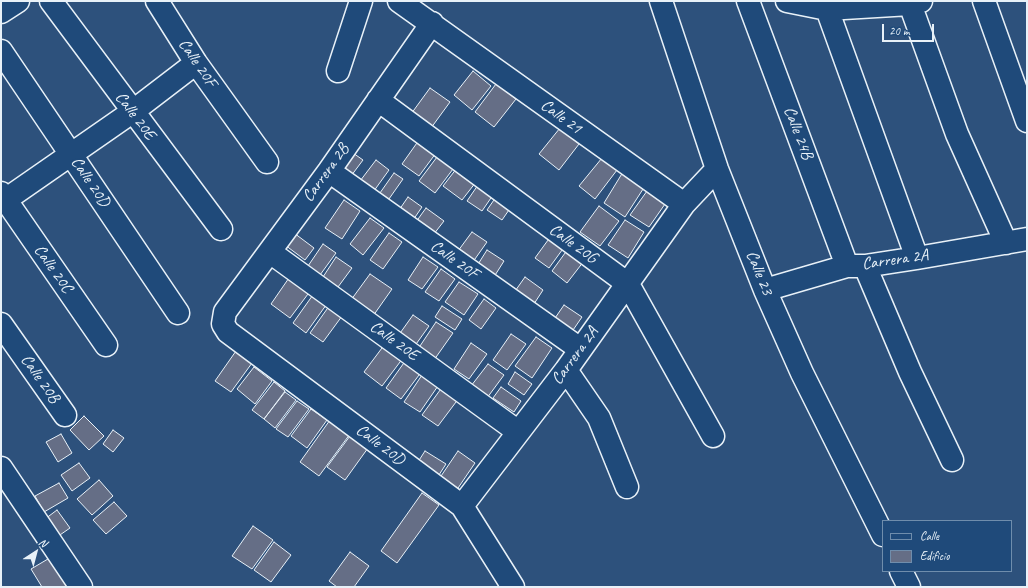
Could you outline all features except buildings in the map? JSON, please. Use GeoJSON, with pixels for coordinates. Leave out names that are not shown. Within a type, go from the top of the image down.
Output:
{"type":"FeatureCollection","features":[{"type":"Feature","properties":{"kind":"street"},"geometry":{"type":"LineString","coordinates":[[1,12],[18,1]]}},
{"type":"Feature","properties":{"kind":"street","name":"Calle 20E"},"geometry":{"type":"LineString","coordinates":[[51,1],[132,112],[221,229]]}},
{"type":"Feature","properties":{"kind":"street","name":"Calle 20F"},"geometry":{"type":"LineString","coordinates":[[157,1],[196,63],[267,162]]}},
{"type":"Feature","properties":{"kind":"street"},"geometry":{"type":"LineString","coordinates":[[338,71],[360,1]]}},
{"type":"Feature","properties":{"kind":"street","name":"Calle 21"},"geometry":{"type":"LineString","coordinates":[[400,1],[652,183],[684,204]]}},
{"type":"Feature","properties":{"kind":"street","name":"Calle 23"},"geometry":{"type":"LineString","coordinates":[[661,1],[717,169],[766,290],[802,373],[882,533]]}},
{"type":"Feature","properties":{"kind":"street","name":"Calle 24B"},"geometry":{"type":"LineString","coordinates":[[748,1],[856,266],[910,372],[952,460]]}},
{"type":"Feature","properties":{"kind":"street"},"geometry":{"type":"LineString","coordinates":[[788,1],[827,9],[915,2],[958,134],[1006,243]]}},
{"type":"Feature","properties":{"kind":"street"},"geometry":{"type":"LineString","coordinates":[[984,1],[1027,121]]}},
{"type":"Feature","properties":{"kind":"street"},"geometry":{"type":"LineString","coordinates":[[827,9],[917,258]]}},
{"type":"Feature","properties":{"kind":"street","name":"Carrera 2B"},"geometry":{"type":"LineString","coordinates":[[223,324],[225,312],[329,171],[432,23]]}},
{"type":"Feature","properties":{"kind":"street","name":"Calle 20D"},"geometry":{"type":"LineString","coordinates":[[1,52],[72,154],[178,313]]}},
{"type":"Feature","properties":{"kind":"street"},"geometry":{"type":"LineString","coordinates":[[3,199],[72,154],[132,112],[196,63]]}},
{"type":"Feature","properties":{"kind":"street","name":"Calle 20G"},"geometry":{"type":"LineString","coordinates":[[378,100],[628,284],[713,436]]}},
{"type":"Feature","properties":{"kind":"street"},"geometry":{"type":"LineString","coordinates":[[684,204],[717,169]]}},
{"type":"Feature","properties":{"kind":"street","name":"Calle 20F"},"geometry":{"type":"LineString","coordinates":[[329,171],[580,349]]}},
{"type":"Feature","properties":{"kind":"street","name":"Calle 20C"},"geometry":{"type":"LineString","coordinates":[[3,199],[106,345]]}},
{"type":"Feature","properties":{"kind":"street","name":"Carrera 2A"},"geometry":{"type":"LineString","coordinates":[[462,506],[517,431],[566,370],[684,204]]}},
{"type":"Feature","properties":{"kind":"street","name":"Carrera 2A"},"geometry":{"type":"LineString","coordinates":[[766,290],[856,266],[917,258],[1027,238]]}},
{"type":"Feature","properties":{"kind":"street","name":"Calle 20E"},"geometry":{"type":"LineString","coordinates":[[270,252],[517,431]]}},
{"type":"Feature","properties":{"kind":"street","name":"Calle 20B"},"geometry":{"type":"LineString","coordinates":[[1,324],[65,415]]}},
{"type":"Feature","properties":{"kind":"street","name":"Calle 20D"},"geometry":{"type":"LineString","coordinates":[[223,324],[228,332],[462,506],[513,587]]}},
{"type":"Feature","properties":{"kind":"street"},"geometry":{"type":"LineString","coordinates":[[566,370],[598,418],[627,487]]}},
{"type":"Feature","properties":{"kind":"street"},"geometry":{"type":"LineString","coordinates":[[1,468],[81,587]]}},
{"type":"Feature","properties":{"kind":"street"},"geometry":{"type":"LineString","coordinates":[[902,572],[909,587]]}}]}
